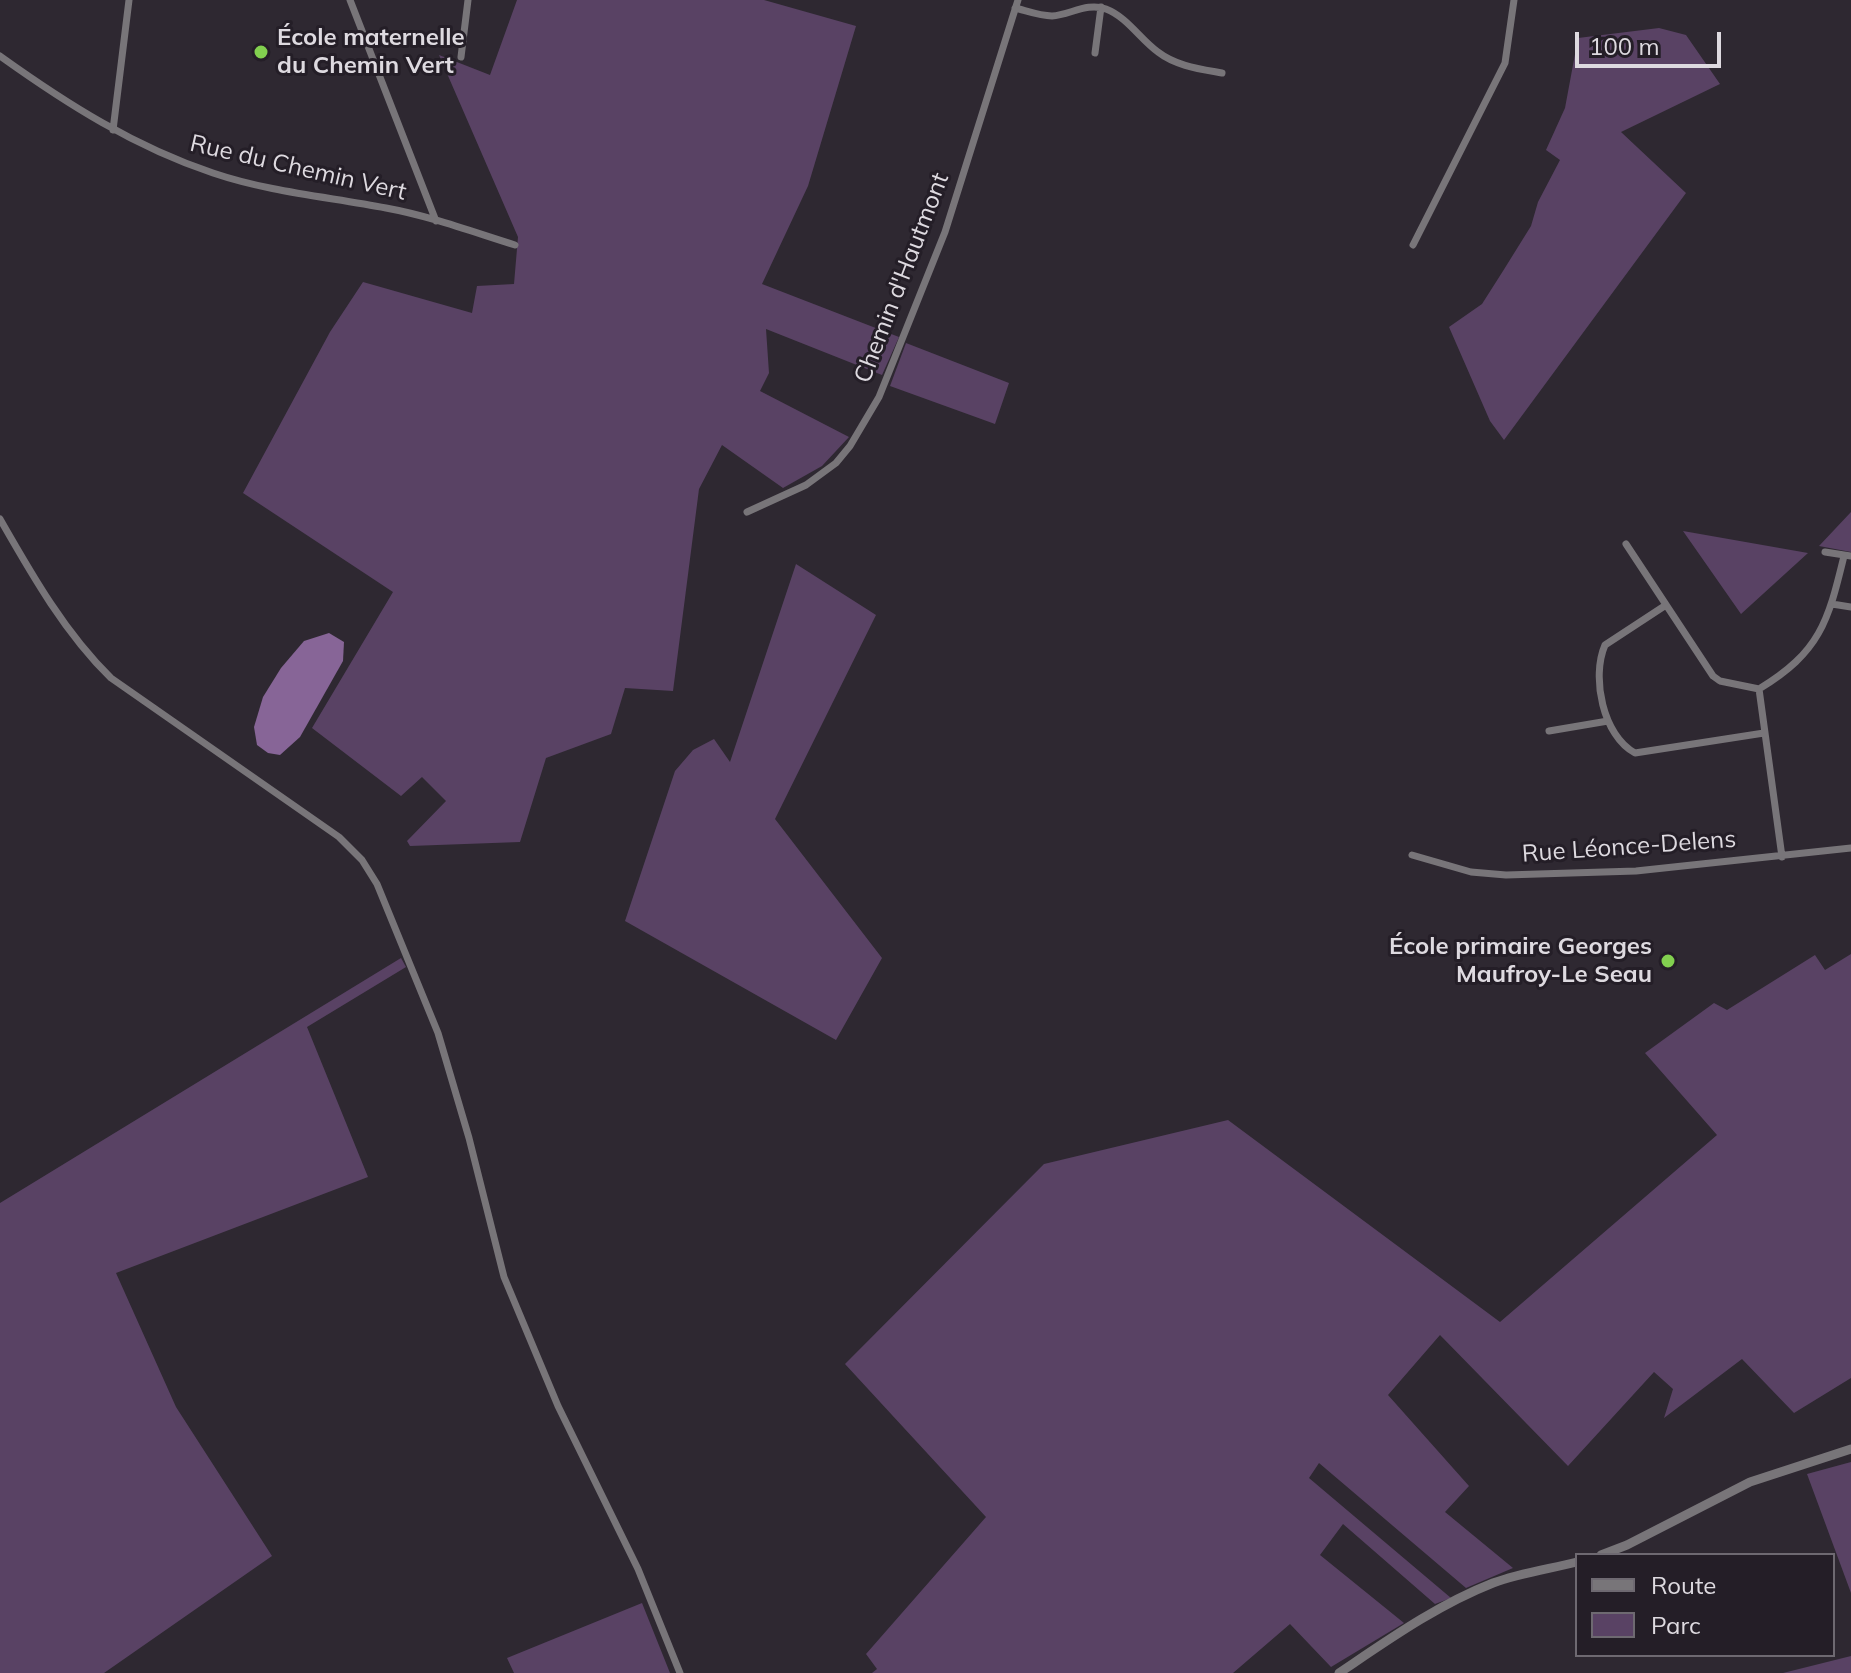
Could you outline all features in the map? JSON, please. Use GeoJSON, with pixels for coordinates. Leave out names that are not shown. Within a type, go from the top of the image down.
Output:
{"type":"FeatureCollection","features":[{"type":"Feature","properties":{"kind":"street"},"geometry":{"type":"LineString","coordinates":[[113,130],[129,0]]}},
{"type":"Feature","properties":{"kind":"street"},"geometry":{"type":"LineString","coordinates":[[350,0],[436,221]]}},
{"type":"Feature","properties":{"kind":"street"},"geometry":{"type":"LineString","coordinates":[[461,57],[468,0]]}},
{"type":"Feature","properties":{"kind":"street"},"geometry":{"type":"LineString","coordinates":[[1413,245],[1505,63],[1514,0]]}},
{"type":"Feature","properties":{"kind":"street"},"geometry":{"type":"LineString","coordinates":[[1017,4],[1051,16],[1101,7],[1121,18],[1170,60],[1222,73]]}},
{"type":"Feature","properties":{"kind":"street","name":"Chemin d'Hautmont"},"geometry":{"type":"LineString","coordinates":[[747,512],[806,485],[836,463],[850,446],[879,397],[945,232],[1017,4]]}},
{"type":"Feature","properties":{"kind":"street"},"geometry":{"type":"LineString","coordinates":[[1095,53],[1101,7]]}},
{"type":"Feature","properties":{"kind":"street","name":"Rue du Chemin Vert"},"geometry":{"type":"LineString","coordinates":[[0,56],[113,130],[174,159],[217,174],[311,196],[390,209],[515,245]]}},
{"type":"Feature","properties":{"kind":"street"},"geometry":{"type":"LineString","coordinates":[[0,519],[50,603],[83,649],[111,678],[339,837],[368,868],[438,1033],[469,1138],[504,1277],[558,1406],[638,1569],[680,1673]]}},
{"type":"Feature","properties":{"kind":"street"},"geometry":{"type":"LineString","coordinates":[[1626,544],[1713,676],[1720,681],[1759,689],[1803,657],[1820,633],[1847,556],[1825,552]]}},
{"type":"Feature","properties":{"kind":"street"},"geometry":{"type":"LineString","coordinates":[[1832,604],[1851,607]]}},
{"type":"Feature","properties":{"kind":"street"},"geometry":{"type":"LineString","coordinates":[[1666,605],[1605,645],[1600,656],[1602,707],[1627,749],[1635,753],[1764,733]]}},
{"type":"Feature","properties":{"kind":"street"},"geometry":{"type":"LineString","coordinates":[[1759,689],[1782,857]]}},
{"type":"Feature","properties":{"kind":"street"},"geometry":{"type":"LineString","coordinates":[[1549,731],[1608,721]]}},
{"type":"Feature","properties":{"kind":"street","name":"Rue Léonce-Delens"},"geometry":{"type":"LineString","coordinates":[[1412,855],[1471,872],[1506,875],[1636,871],[1851,848]]}},
{"type":"Feature","properties":{"kind":"street"},"geometry":{"type":"LineString","coordinates":[[1606,1553],[1750,1482],[1851,1449]]}},
{"type":"Feature","properties":{"kind":"street"},"geometry":{"type":"LineString","coordinates":[[1339,1673],[1413,1623],[1494,1583],[1575,1563]]}},
{"type":"Feature","properties":{"kind":"green space"},"geometry":{"type":"Polygon","coordinates":[[[517,0],[764,0],[856,26],[808,186],[762,284],[899,337],[882,375],[766,329],[769,373],[760,391],[849,437],[822,466],[783,488],[722,445],[699,489],[673,691],[625,688],[611,734],[546,758],[520,842],[410,846],[407,841],[446,801],[422,777],[401,796],[312,728],[393,592],[243,493],[330,332],[363,282],[472,313],[477,286],[514,284],[518,237],[439,55],[490,75],[517,0]]]}},
{"type":"Feature","properties":{"kind":"green space"},"geometry":{"type":"Polygon","coordinates":[[[1659,28],[1686,35],[1720,84],[1621,132],[1686,193],[1504,440],[1490,421],[1449,327],[1482,304],[1531,226],[1538,202],[1560,160],[1546,150],[1565,108],[1578,38],[1659,28]]]}},
{"type":"Feature","properties":{"kind":"green space"},"geometry":{"type":"Polygon","coordinates":[[[906,343],[1009,383],[995,424],[890,386],[906,343]]]}},
{"type":"Feature","properties":{"kind":"green space"},"geometry":{"type":"Polygon","coordinates":[[[1851,512],[1851,552],[1819,546],[1851,512]]]}},
{"type":"Feature","properties":{"kind":"green space"},"geometry":{"type":"Polygon","coordinates":[[[1683,531],[1808,553],[1741,614],[1683,531]]]}},
{"type":"Feature","properties":{"kind":"green space"},"geometry":{"type":"Polygon","coordinates":[[[796,564],[876,615],[775,819],[882,958],[836,1040],[625,921],[675,771],[693,750],[714,739],[730,762],[796,564]]]}},
{"type":"Feature","properties":{"kind":"green space"},"geometry":{"type":"Polygon","coordinates":[[[1851,954],[1851,1378],[1794,1413],[1742,1359],[1664,1418],[1673,1389],[1654,1372],[1568,1466],[1440,1335],[1388,1395],[1469,1486],[1445,1512],[1513,1568],[1466,1588],[1319,1463],[1309,1478],[1451,1598],[1435,1604],[1343,1524],[1320,1555],[1404,1623],[1331,1667],[1290,1624],[1233,1673],[872,1673],[877,1669],[866,1654],[986,1517],[845,1364],[1044,1164],[1228,1120],[1500,1322],[1717,1135],[1645,1053],[1714,1003],[1727,1010],[1815,955],[1825,970],[1851,954]]]}},
{"type":"Feature","properties":{"kind":"green space"},"geometry":{"type":"Polygon","coordinates":[[[401,958],[406,967],[307,1027],[368,1177],[116,1273],[176,1407],[272,1556],[104,1673],[0,1673],[0,1203],[401,958]]]}},
{"type":"Feature","properties":{"kind":"green space"},"geometry":{"type":"Polygon","coordinates":[[[1851,1462],[1851,1593],[1807,1474],[1851,1462]]]}},
{"type":"Feature","properties":{"kind":"green space"},"geometry":{"type":"Polygon","coordinates":[[[642,1603],[670,1673],[514,1673],[507,1658],[642,1603]]]}},
{"type":"Feature","properties":{"kind":"green space"},"geometry":{"type":"Polygon","coordinates":[[[1851,1656],[1851,1673],[1783,1673],[1851,1656]]]}},
{"type":"Feature","properties":{"kind":"shaded area"},"geometry":{"type":"Polygon","coordinates":[[[329,633],[344,642],[343,661],[300,737],[280,755],[268,753],[257,745],[254,727],[263,697],[281,668],[304,641],[329,633]]]}},
{"type":"Feature","properties":{"kind":"place","name":"École maternelle du Chemin Vert"},"geometry":{"type":"Point","coordinates":[261,52]}},
{"type":"Feature","properties":{"kind":"place","name":"École primaire Georges Maufroy-Le Seau"},"geometry":{"type":"Point","coordinates":[1668,961]}}]}
